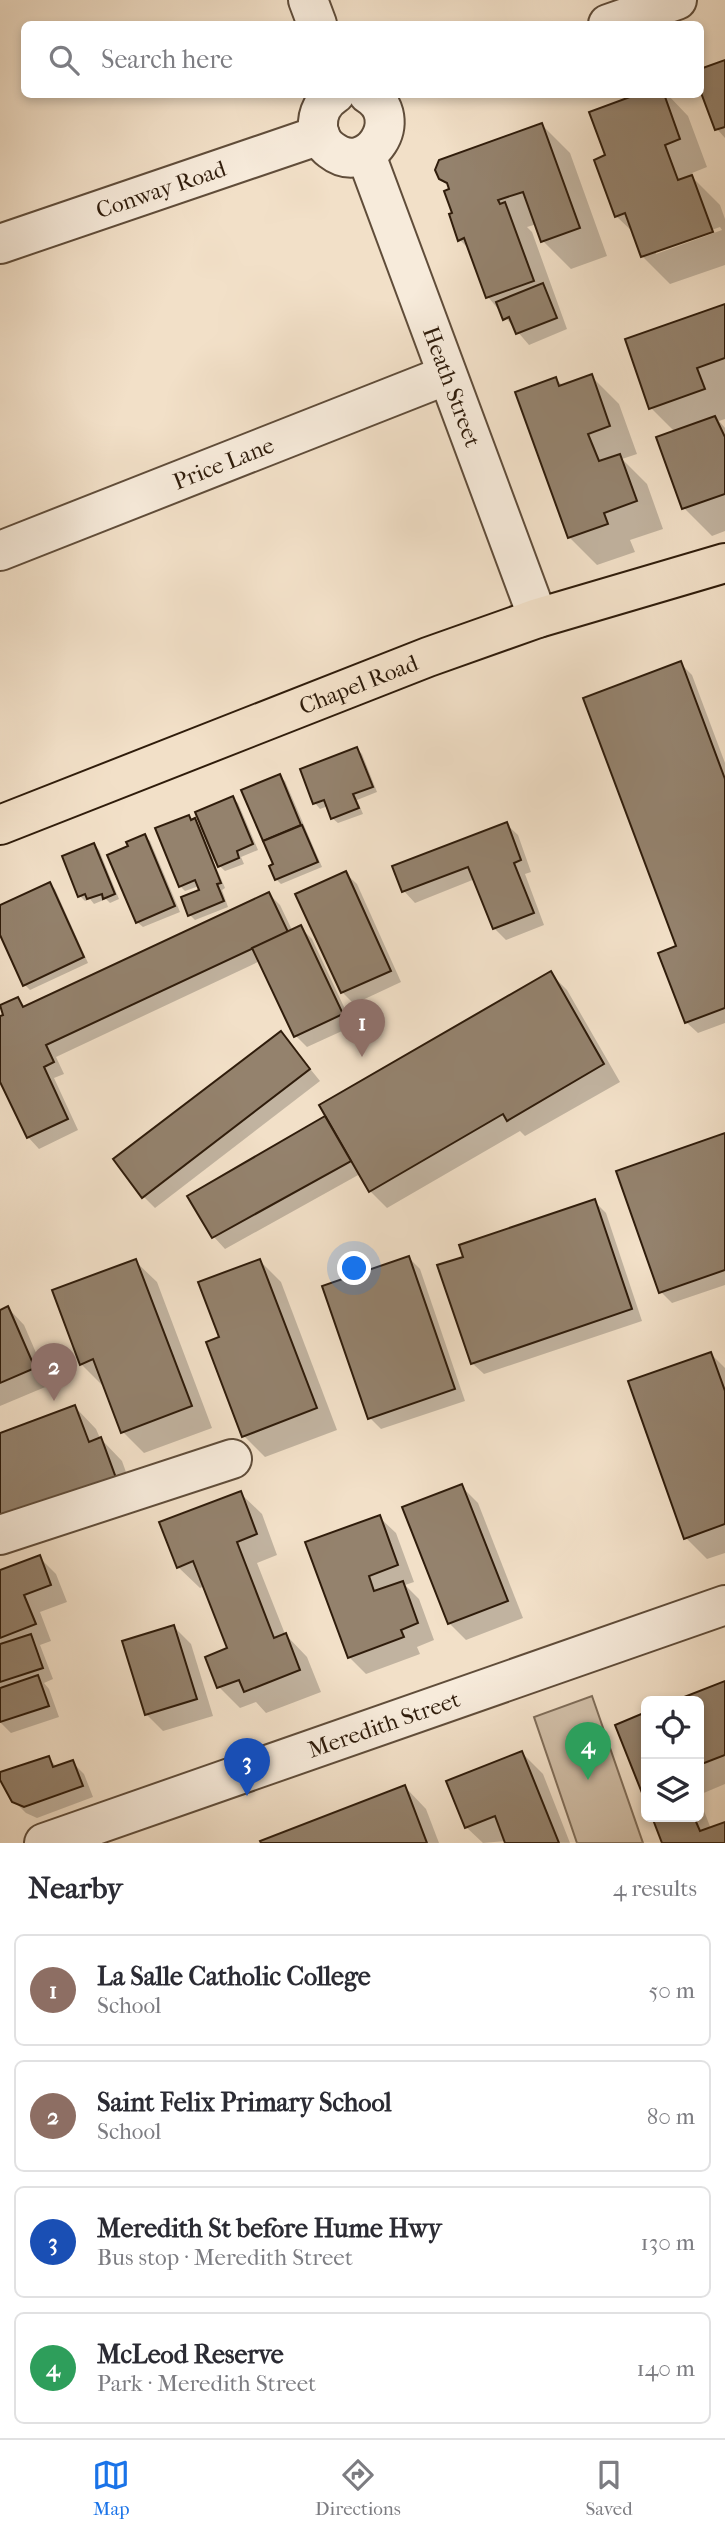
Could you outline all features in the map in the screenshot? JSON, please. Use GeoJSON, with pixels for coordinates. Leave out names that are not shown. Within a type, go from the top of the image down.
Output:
{"type":"FeatureCollection","features":[{"type":"Feature","properties":{"kind":"main road","name":"Chapel Road"},"geometry":{"type":"LineString","coordinates":[[0,825],[428,657],[538,618],[725,563]]}},
{"type":"Feature","properties":{"kind":"street"},"geometry":{"type":"LineString","coordinates":[[308,0],[316,21]]}},
{"type":"Feature","properties":{"kind":"street"},"geometry":{"type":"LineString","coordinates":[[617,21],[677,0]]}},
{"type":"Feature","properties":{"kind":"street"},"geometry":{"type":"LineString","coordinates":[[331,98],[319,114],[320,135],[325,145],[344,157],[366,155],[382,139],[386,98]]}},
{"type":"Feature","properties":{"kind":"street","name":"Conway Road"},"geometry":{"type":"LineString","coordinates":[[0,244],[320,135]]}},
{"type":"Feature","properties":{"kind":"street","name":"Heath Street"},"geometry":{"type":"LineString","coordinates":[[366,155],[538,618]]}},
{"type":"Feature","properties":{"kind":"street","name":"Price Lane"},"geometry":{"type":"LineString","coordinates":[[0,551],[447,375]]}},
{"type":"Feature","properties":{"kind":"street"},"geometry":{"type":"LineString","coordinates":[[0,1535],[232,1459]]}},
{"type":"Feature","properties":{"kind":"street","name":"Meredith Street"},"geometry":{"type":"LineString","coordinates":[[44,1843],[725,1605]]}},
{"type":"Feature","properties":{"kind":"shaded area"},"geometry":{"type":"Polygon","coordinates":[[[592,1696],[643,1843],[577,1843],[534,1717],[592,1696]]]}},
{"type":"Feature","properties":{"kind":"building"},"geometry":{"type":"Polygon","coordinates":[[[725,60],[725,127],[715,130],[703,98],[704,68],[725,60]]]}},
{"type":"Feature","properties":{"kind":"building"},"geometry":{"type":"Polygon","coordinates":[[[627,98],[665,98],[680,139],[665,145],[678,180],[692,175],[713,232],[641,257],[625,213],[615,217],[594,160],[605,155],[589,112],[627,98]]]}},
{"type":"Feature","properties":{"kind":"building"},"geometry":{"type":"Polygon","coordinates":[[[542,123],[580,228],[541,242],[523,192],[498,200],[500,204],[505,202],[534,281],[486,298],[464,238],[458,241],[444,191],[449,189],[447,183],[439,179],[435,170],[439,160],[542,123]]]}},
{"type":"Feature","properties":{"kind":"building"},"geometry":{"type":"Polygon","coordinates":[[[543,283],[557,318],[516,334],[509,317],[503,320],[496,302],[543,283]]]}},
{"type":"Feature","properties":{"kind":"building"},"geometry":{"type":"Polygon","coordinates":[[[725,304],[725,358],[697,368],[705,389],[649,409],[625,339],[725,304]]]}},
{"type":"Feature","properties":{"kind":"building"},"geometry":{"type":"Polygon","coordinates":[[[592,374],[610,426],[588,434],[599,461],[620,454],[637,501],[604,513],[608,524],[568,538],[515,392],[556,377],[559,386],[592,374]]]}},
{"type":"Feature","properties":{"kind":"building"},"geometry":{"type":"Polygon","coordinates":[[[715,416],[725,437],[725,494],[682,509],[656,437],[715,416]]]}},
{"type":"Feature","properties":{"kind":"building"},"geometry":{"type":"Polygon","coordinates":[[[681,661],[725,779],[725,1008],[685,1023],[658,953],[676,946],[583,698],[681,661]]]}},
{"type":"Feature","properties":{"kind":"building"},"geometry":{"type":"Polygon","coordinates":[[[357,747],[373,787],[353,794],[359,808],[331,819],[324,800],[313,804],[300,769],[357,747]]]}},
{"type":"Feature","properties":{"kind":"building"},"geometry":{"type":"Polygon","coordinates":[[[280,774],[301,825],[263,841],[241,790],[280,774]]]}},
{"type":"Feature","properties":{"kind":"building"},"geometry":{"type":"Polygon","coordinates":[[[233,796],[253,844],[237,851],[239,858],[218,867],[195,812],[233,796]]]}},
{"type":"Feature","properties":{"kind":"building"},"geometry":{"type":"Polygon","coordinates":[[[189,815],[191,820],[195,818],[221,883],[217,884],[224,901],[188,916],[181,897],[199,890],[195,880],[179,887],[155,828],[189,815]]]}},
{"type":"Feature","properties":{"kind":"building"},"geometry":{"type":"Polygon","coordinates":[[[507,822],[521,860],[514,863],[534,913],[493,929],[468,867],[402,892],[392,866],[507,822]]]}},
{"type":"Feature","properties":{"kind":"building"},"geometry":{"type":"Polygon","coordinates":[[[302,825],[318,862],[275,880],[269,866],[273,864],[263,841],[302,825]]]}},
{"type":"Feature","properties":{"kind":"building"},"geometry":{"type":"Polygon","coordinates":[[[145,834],[175,906],[136,923],[107,855],[128,846],[126,842],[145,834]]]}},
{"type":"Feature","properties":{"kind":"building"},"geometry":{"type":"Polygon","coordinates":[[[94,843],[115,894],[103,899],[102,894],[87,899],[85,894],[78,897],[62,856],[94,843]]]}},
{"type":"Feature","properties":{"kind":"building"},"geometry":{"type":"Polygon","coordinates":[[[346,871],[391,971],[341,993],[295,894],[346,871]]]}},
{"type":"Feature","properties":{"kind":"building"},"geometry":{"type":"Polygon","coordinates":[[[50,882],[84,957],[23,986],[0,935],[0,905],[50,882]]]}},
{"type":"Feature","properties":{"kind":"building"},"geometry":{"type":"Polygon","coordinates":[[[269,892],[288,932],[46,1045],[54,1062],[44,1067],[68,1119],[27,1138],[0,1082],[0,1016],[3,1015],[0,1005],[18,997],[23,1007],[269,892]]]}},
{"type":"Feature","properties":{"kind":"building"},"geometry":{"type":"Polygon","coordinates":[[[301,925],[343,1014],[294,1037],[252,948],[301,925]]]}},
{"type":"Feature","properties":{"kind":"building"},"geometry":{"type":"Polygon","coordinates":[[[551,971],[604,1064],[507,1121],[503,1114],[369,1192],[319,1105],[551,971]]]}},
{"type":"Feature","properties":{"kind":"building"},"geometry":{"type":"Polygon","coordinates":[[[281,1031],[310,1069],[142,1198],[113,1159],[281,1031]]]}},
{"type":"Feature","properties":{"kind":"building"},"geometry":{"type":"Polygon","coordinates":[[[325,1116],[351,1161],[212,1238],[187,1196],[325,1116]]]}},
{"type":"Feature","properties":{"kind":"building"},"geometry":{"type":"Polygon","coordinates":[[[725,1133],[725,1270],[659,1293],[616,1171],[725,1133]]]}},
{"type":"Feature","properties":{"kind":"building"},"geometry":{"type":"Polygon","coordinates":[[[595,1199],[632,1309],[471,1364],[437,1265],[463,1257],[459,1245],[595,1199]]]}},
{"type":"Feature","properties":{"kind":"building"},"geometry":{"type":"Polygon","coordinates":[[[409,1256],[455,1389],[368,1419],[322,1286],[409,1256]]]}},
{"type":"Feature","properties":{"kind":"building"},"geometry":{"type":"Polygon","coordinates":[[[136,1259],[192,1406],[121,1433],[93,1359],[80,1365],[52,1290],[136,1259]]]}},
{"type":"Feature","properties":{"kind":"building"},"geometry":{"type":"Polygon","coordinates":[[[260,1259],[317,1408],[242,1437],[206,1342],[219,1337],[198,1282],[260,1259]]]}},
{"type":"Feature","properties":{"kind":"building"},"geometry":{"type":"Polygon","coordinates":[[[8,1306],[35,1368],[0,1383],[0,1310],[8,1306]]]}},
{"type":"Feature","properties":{"kind":"building"},"geometry":{"type":"Polygon","coordinates":[[[711,1352],[725,1391],[725,1524],[684,1539],[628,1381],[711,1352]]]}},
{"type":"Feature","properties":{"kind":"building"},"geometry":{"type":"Polygon","coordinates":[[[75,1405],[89,1442],[101,1437],[116,1478],[0,1518],[0,1433],[75,1405]]]}},
{"type":"Feature","properties":{"kind":"building"},"geometry":{"type":"Polygon","coordinates":[[[462,1484],[508,1601],[448,1624],[402,1507],[462,1484]]]}},
{"type":"Feature","properties":{"kind":"building"},"geometry":{"type":"Polygon","coordinates":[[[241,1491],[257,1534],[237,1542],[274,1638],[286,1633],[300,1670],[244,1692],[239,1680],[217,1688],[205,1657],[227,1648],[193,1561],[177,1568],[159,1522],[241,1491]]]}},
{"type":"Feature","properties":{"kind":"building"},"geometry":{"type":"Polygon","coordinates":[[[380,1515],[398,1565],[369,1576],[374,1591],[403,1581],[418,1623],[401,1630],[404,1637],[348,1658],[305,1542],[380,1515]]]}},
{"type":"Feature","properties":{"kind":"building"},"geometry":{"type":"Polygon","coordinates":[[[40,1555],[51,1585],[24,1595],[36,1624],[0,1638],[0,1570],[40,1555]]]}},
{"type":"Feature","properties":{"kind":"building"},"geometry":{"type":"Polygon","coordinates":[[[174,1625],[197,1699],[145,1715],[122,1641],[174,1625]]]}},
{"type":"Feature","properties":{"kind":"building"},"geometry":{"type":"Polygon","coordinates":[[[31,1634],[43,1668],[0,1682],[0,1644],[31,1634]]]}},
{"type":"Feature","properties":{"kind":"building"},"geometry":{"type":"Polygon","coordinates":[[[38,1675],[49,1706],[0,1722],[0,1688],[38,1675]]]}},
{"type":"Feature","properties":{"kind":"building"},"geometry":{"type":"Polygon","coordinates":[[[725,1681],[725,1755],[704,1763],[704,1696],[687,1696],[725,1681]]]}},
{"type":"Feature","properties":{"kind":"building"},"geometry":{"type":"Polygon","coordinates":[[[641,1714],[641,1790],[615,1725],[641,1714]]]}},
{"type":"Feature","properties":{"kind":"building"},"geometry":{"type":"Polygon","coordinates":[[[522,1751],[559,1843],[505,1843],[495,1816],[465,1828],[446,1781],[522,1751]]]}},
{"type":"Feature","properties":{"kind":"building"},"geometry":{"type":"Polygon","coordinates":[[[49,1756],[53,1767],[73,1760],[83,1786],[24,1807],[12,1802],[0,1780],[0,1772],[49,1756]]]}},
{"type":"Feature","properties":{"kind":"building"},"geometry":{"type":"Polygon","coordinates":[[[405,1785],[427,1843],[260,1841],[405,1785]]]}},
{"type":"Feature","properties":{"kind":"building"},"geometry":{"type":"Polygon","coordinates":[[[654,1822],[696,1822],[700,1831],[725,1822],[725,1843],[662,1843],[654,1822]]]}},
{"type":"Feature","properties":{"kind":"place","name":"La Salle Catholic College"},"geometry":{"type":"Point","coordinates":[362,1057]}},
{"type":"Feature","properties":{"kind":"place","name":"Saint Felix Primary School"},"geometry":{"type":"Point","coordinates":[54,1401]}},
{"type":"Feature","properties":{"kind":"place","name":"McLeod Reserve"},"geometry":{"type":"Point","coordinates":[588,1780]}},
{"type":"Feature","properties":{"kind":"place","name":"Meredith St before Hume Hwy"},"geometry":{"type":"Point","coordinates":[247,1796]}}]}
